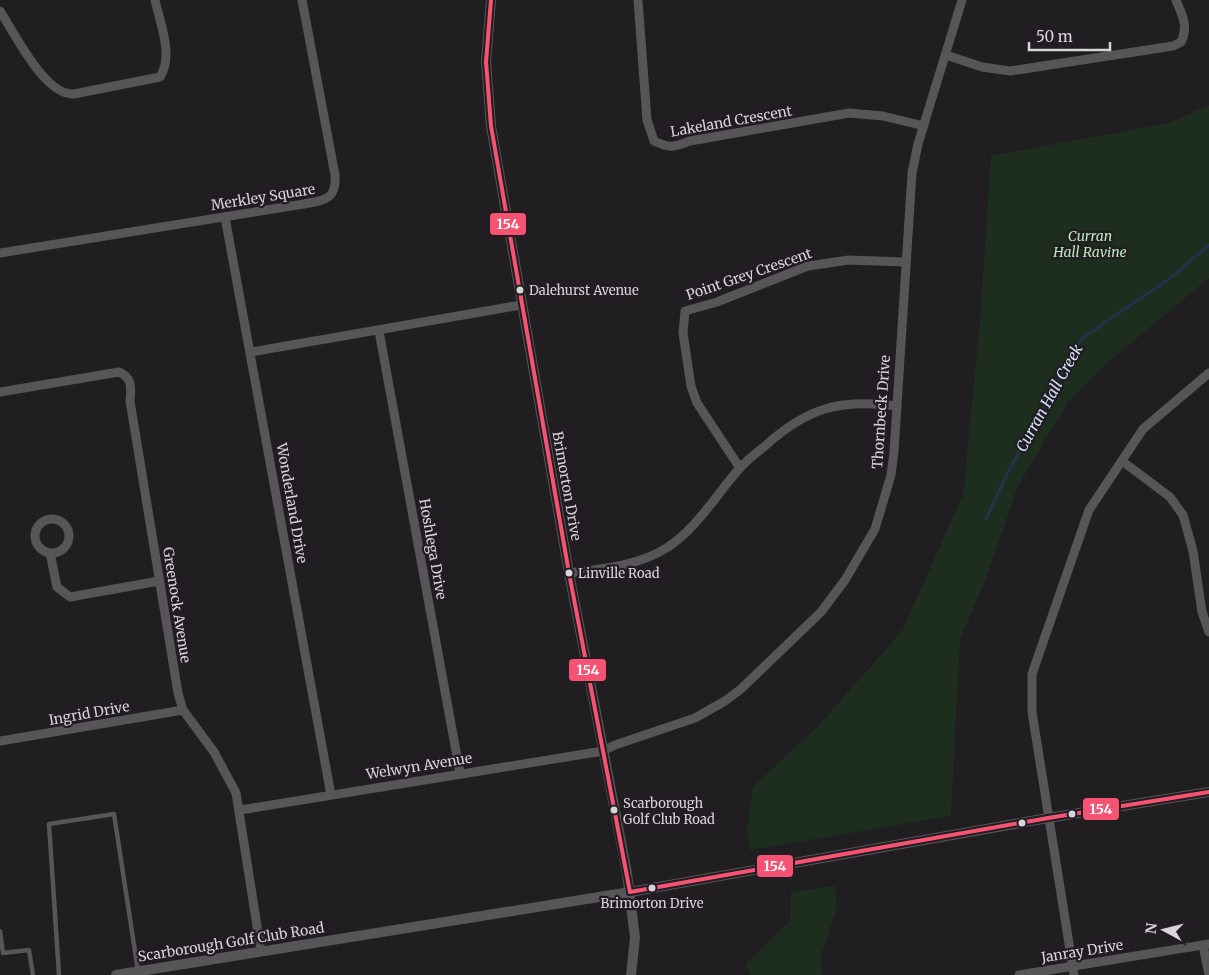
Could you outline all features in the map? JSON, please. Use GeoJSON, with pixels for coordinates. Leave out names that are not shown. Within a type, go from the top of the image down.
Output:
{"type":"FeatureCollection","features":[{"type":"Feature","properties":{"kind":"street"},"geometry":{"type":"LineString","coordinates":[[0,11],[48,82],[60,92],[74,94],[160,77],[164,72],[166,56],[154,0]]}},
{"type":"Feature","properties":{"kind":"street","name":"Merkley Square"},"geometry":{"type":"LineString","coordinates":[[0,253],[324,201],[335,189],[335,175],[302,0]]}},
{"type":"Feature","properties":{"kind":"street","name":"Brimorton Drive"},"geometry":{"type":"LineString","coordinates":[[490,0],[487,25],[487,99],[521,305],[569,573],[618,820],[630,892],[635,938],[631,975]]}},
{"type":"Feature","properties":{"kind":"street","name":"Lakeland Crescent"},"geometry":{"type":"LineString","coordinates":[[638,0],[647,120],[654,141],[662,145],[669,148],[690,141],[849,113],[883,116],[924,126]]}},
{"type":"Feature","properties":{"kind":"street","name":"Thornbeck Drive"},"geometry":{"type":"LineString","coordinates":[[603,751],[615,745],[695,718],[725,702],[741,689],[821,612],[845,580],[874,529],[891,475],[912,173],[924,126],[962,0]]}},
{"type":"Feature","properties":{"kind":"street"},"geometry":{"type":"LineString","coordinates":[[946,55],[982,67],[1010,71],[1173,46],[1181,42],[1186,33],[1186,24],[1176,0]]}},
{"type":"Feature","properties":{"kind":"street","name":"Wonderland Drive"},"geometry":{"type":"LineString","coordinates":[[226,217],[331,795]]}},
{"type":"Feature","properties":{"kind":"street","name":"Point Grey Crescent"},"geometry":{"type":"LineString","coordinates":[[740,468],[697,403],[691,386],[683,333],[685,311],[717,302],[794,270],[821,263],[849,260],[905,262]]}},
{"type":"Feature","properties":{"kind":"street"},"geometry":{"type":"LineString","coordinates":[[251,352],[521,305]]}},
{"type":"Feature","properties":{"kind":"street","name":"Hoshlega Drive"},"geometry":{"type":"LineString","coordinates":[[379,331],[460,773]]}},
{"type":"Feature","properties":{"kind":"street","name":"Greenock Avenue"},"geometry":{"type":"LineString","coordinates":[[0,392],[119,372],[125,374],[131,382],[130,401],[159,581],[183,710],[200,731],[225,769],[236,793],[260,951]]}},
{"type":"Feature","properties":{"kind":"street"},"geometry":{"type":"LineString","coordinates":[[1073,971],[1032,712],[1030,688],[1032,674],[1083,524],[1096,499],[1143,429],[1209,373]]}},
{"type":"Feature","properties":{"kind":"street"},"geometry":{"type":"LineString","coordinates":[[569,573],[633,562],[667,548],[702,516],[740,468],[783,430],[816,411],[846,405],[897,406]]}},
{"type":"Feature","properties":{"kind":"street"},"geometry":{"type":"LineString","coordinates":[[1122,461],[1170,497],[1183,515],[1189,531],[1202,612],[1209,632]]}},
{"type":"Feature","properties":{"kind":"street"},"geometry":{"type":"LineString","coordinates":[[53,518],[65,524],[69,536],[66,546],[62,550],[50,553],[36,545],[34,533],[41,521],[53,518]]}},
{"type":"Feature","properties":{"kind":"street"},"geometry":{"type":"LineString","coordinates":[[50,553],[56,587],[70,597],[159,581]]}},
{"type":"Feature","properties":{"kind":"street","name":"Ingrid Drive"},"geometry":{"type":"LineString","coordinates":[[0,742],[183,710]]}},
{"type":"Feature","properties":{"kind":"street","name":"Welwyn Avenue"},"geometry":{"type":"LineString","coordinates":[[240,810],[603,751]]}},
{"type":"Feature","properties":{"kind":"street","name":"Scarborough Golf Club Road"},"geometry":{"type":"LineString","coordinates":[[116,975],[630,892],[1048,818],[1209,792]]}},
{"type":"Feature","properties":{"kind":"street"},"geometry":{"type":"LineString","coordinates":[[1206,945],[1209,975]]}},
{"type":"Feature","properties":{"kind":"street","name":"Janray Drive"},"geometry":{"type":"LineString","coordinates":[[1019,975],[1073,971],[1206,945]]}},
{"type":"Feature","properties":{"kind":"lane"},"geometry":{"type":"LineString","coordinates":[[59,975],[49,824],[114,814],[138,971]]}},
{"type":"Feature","properties":{"kind":"lane"},"geometry":{"type":"LineString","coordinates":[[0,931],[3,953],[30,950],[33,975]]}},
{"type":"Feature","properties":{"kind":"green space","name":"Curran Hall Ravine"},"geometry":{"type":"Polygon","coordinates":[[[1209,105],[1209,278],[1107,363],[1068,402],[1017,488],[986,579],[960,639],[951,816],[750,850],[747,831],[753,787],[817,727],[902,631],[963,495],[980,323],[991,156],[1169,123],[1209,105]]]}},
{"type":"Feature","properties":{"kind":"green space"},"geometry":{"type":"Polygon","coordinates":[[[835,886],[837,907],[820,959],[822,975],[750,975],[746,964],[790,921],[791,892],[835,886]]]}},
{"type":"Feature","properties":{"kind":"waterway","name":"Curran Hall Creek"},"geometry":{"type":"LineString","coordinates":[[986,519],[1007,474],[1081,339],[1173,276],[1209,245]]}},
{"type":"Feature","properties":{"kind":"transit line","name":"154"},"geometry":{"type":"LineString","coordinates":[[491,0],[486,62],[491,126],[569,573],[630,892]]}},
{"type":"Feature","properties":{"kind":"transit line","name":"154"},"geometry":{"type":"LineString","coordinates":[[630,892],[1048,818],[1209,792]]}},
{"type":"Feature","properties":{"kind":"place","name":"Dalehurst Avenue"},"geometry":{"type":"Point","coordinates":[520,290]}},
{"type":"Feature","properties":{"kind":"place","name":"Linville Road"},"geometry":{"type":"Point","coordinates":[569,573]}},
{"type":"Feature","properties":{"kind":"place","name":"Scarborough Golf Club Road"},"geometry":{"type":"Point","coordinates":[614,810]}},
{"type":"Feature","properties":{"kind":"place","name":"Brimorton Drive"},"geometry":{"type":"Point","coordinates":[652,888]}}]}
